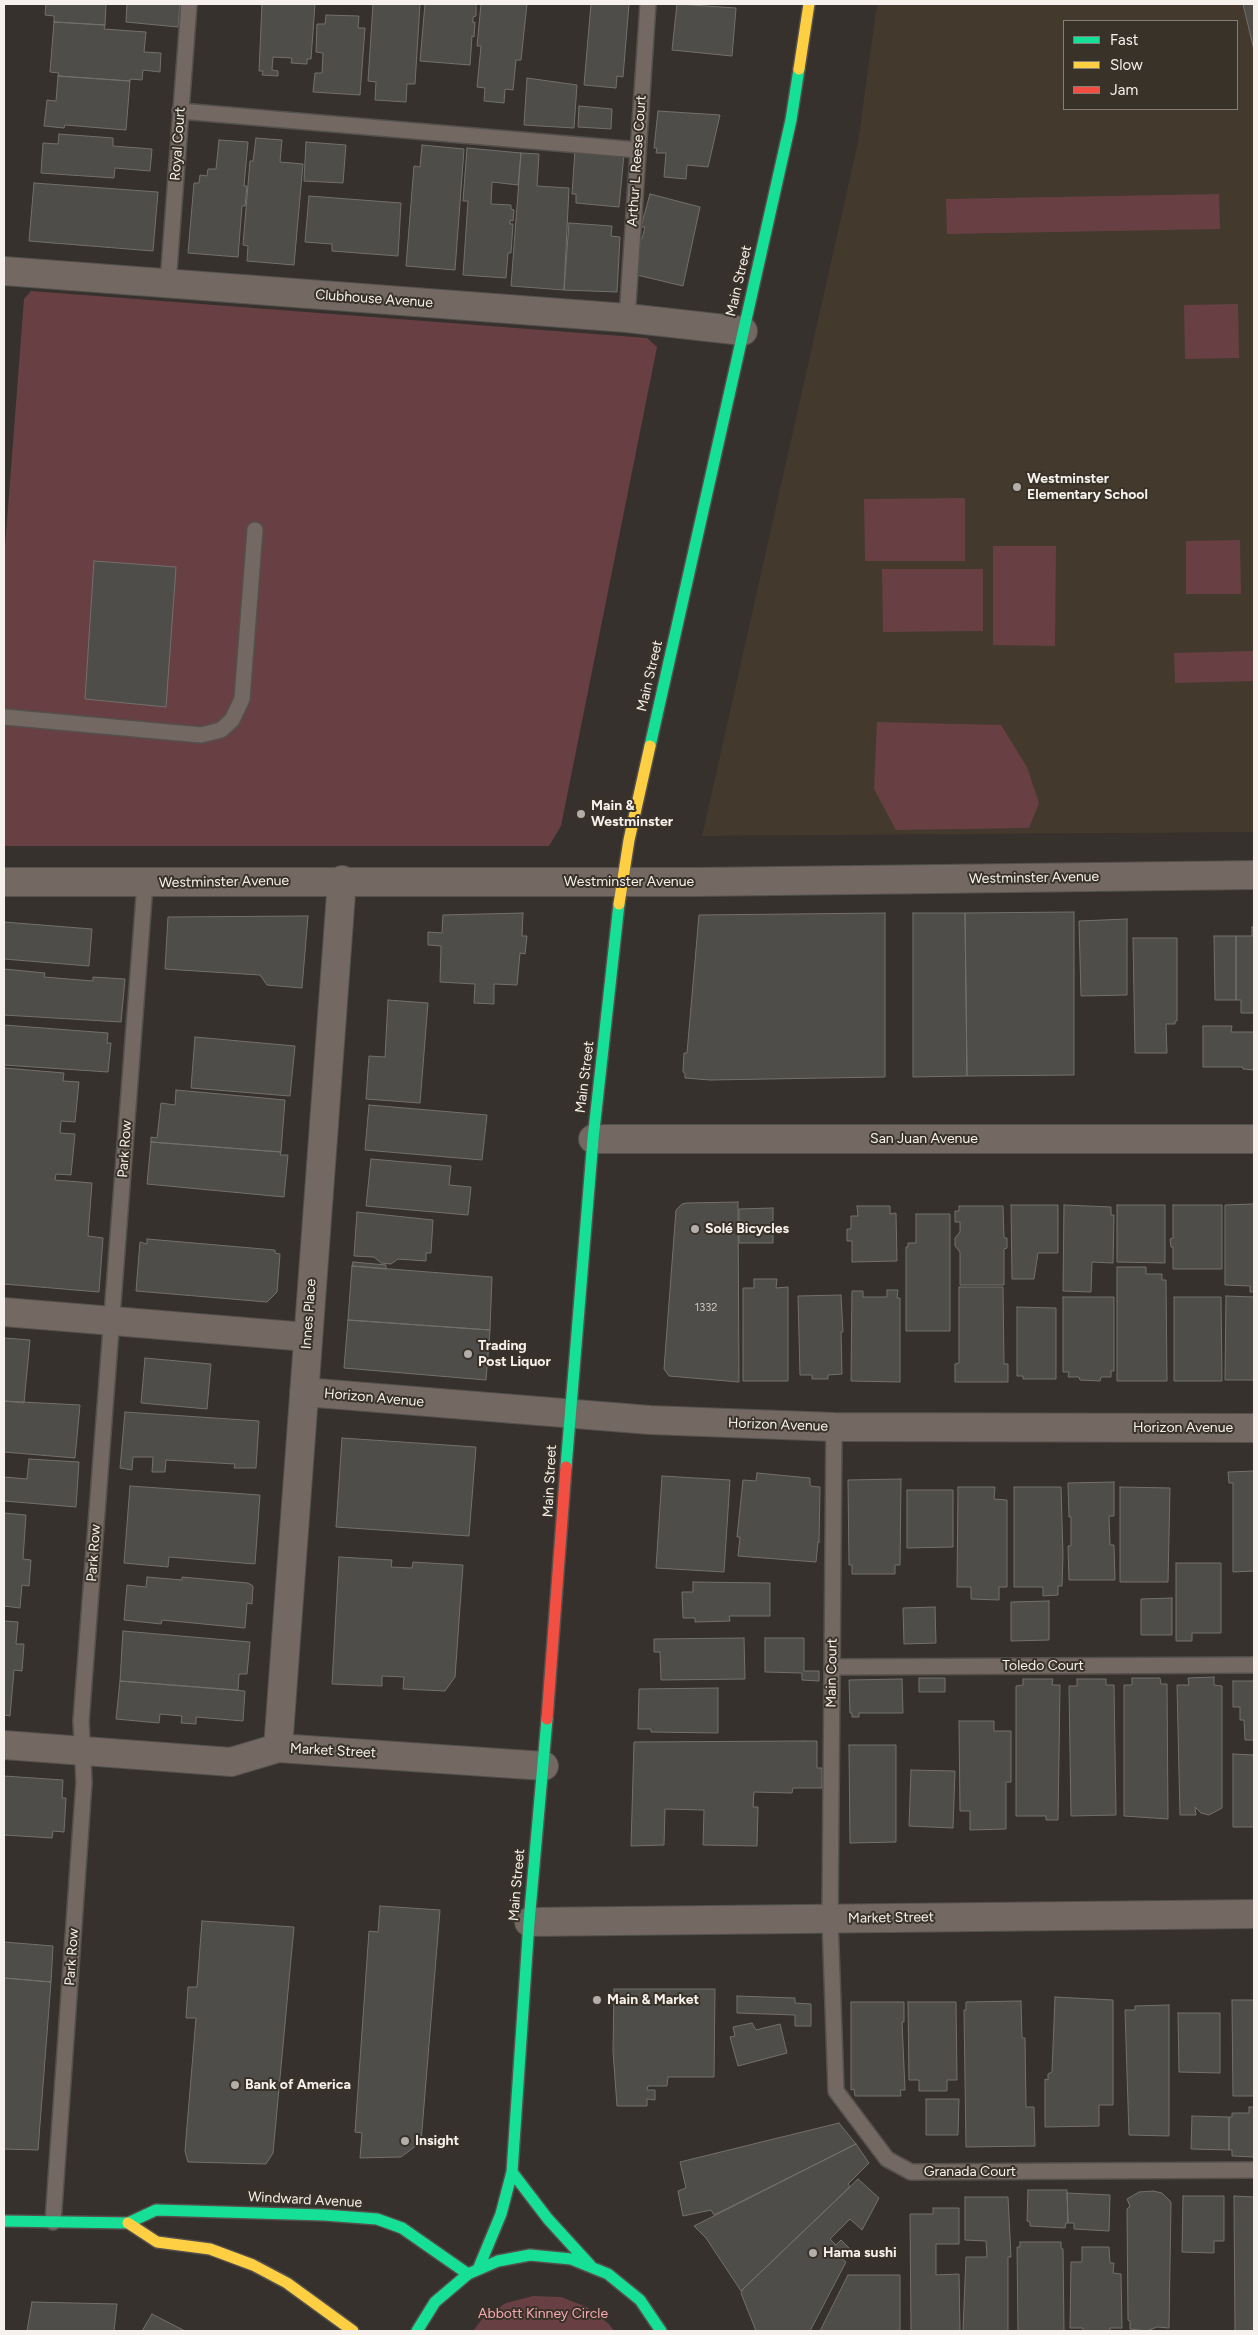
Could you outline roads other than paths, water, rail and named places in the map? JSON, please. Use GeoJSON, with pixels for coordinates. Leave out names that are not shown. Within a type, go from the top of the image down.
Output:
{"type":"FeatureCollection","features":[{"type":"Feature","properties":{"kind":"street","name":"Main Street"},"geometry":{"type":"LineString","coordinates":[[480,2267],[501,2214],[512,2172],[529,1922],[559,1579],[569,1413],[593,1139],[622,882],[629,840],[792,120],[809,4]]}},
{"type":"Feature","properties":{"kind":"street","name":"Clubhouse Avenue"},"geometry":{"type":"LineString","coordinates":[[4,271],[627,318],[743,331]]}},
{"type":"Feature","properties":{"kind":"street","name":"Westminster Avenue"},"geometry":{"type":"LineString","coordinates":[[4,882],[145,884],[342,880],[622,882],[1254,875]]}},
{"type":"Feature","properties":{"kind":"street","name":"Innes Place"},"geometry":{"type":"LineString","coordinates":[[278,1748],[342,880]]}},
{"type":"Feature","properties":{"kind":"street","name":"San Juan Avenue"},"geometry":{"type":"LineString","coordinates":[[593,1139],[1254,1139]]}},
{"type":"Feature","properties":{"kind":"street"},"geometry":{"type":"LineString","coordinates":[[4,1312],[308,1337]]}},
{"type":"Feature","properties":{"kind":"street","name":"Horizon Avenue"},"geometry":{"type":"LineString","coordinates":[[304,1392],[650,1420],[834,1427],[1254,1428]]}},
{"type":"Feature","properties":{"kind":"street","name":"Market Street"},"geometry":{"type":"LineString","coordinates":[[4,1745],[232,1762],[278,1748],[544,1766]]}},
{"type":"Feature","properties":{"kind":"street","name":"Market Street"},"geometry":{"type":"LineString","coordinates":[[529,1922],[1254,1914]]}},
{"type":"Feature","properties":{"kind":"street"},"geometry":{"type":"LineString","coordinates":[[512,2172],[548,2219],[590,2265]]}},
{"type":"Feature","properties":{"kind":"street","name":"Windward Avenue"},"geometry":{"type":"LineString","coordinates":[[4,2221],[128,2223],[156,2210],[324,2214],[376,2219],[402,2228],[468,2274]]}},
{"type":"Feature","properties":{"kind":"street"},"geometry":{"type":"LineString","coordinates":[[128,2223],[157,2242],[210,2248],[253,2265],[287,2283],[353,2331]]}},
{"type":"Feature","properties":{"kind":"street"},"geometry":{"type":"LineString","coordinates":[[417,2331],[435,2302],[468,2274],[480,2267],[530,2255],[570,2259],[590,2265],[608,2274],[640,2300],[661,2331]]}},
{"type":"Feature","properties":{"kind":"lane","name":"Royal Court"},"geometry":{"type":"LineString","coordinates":[[168,283],[189,4]]}},
{"type":"Feature","properties":{"kind":"lane","name":"Arthur L Reese Court"},"geometry":{"type":"LineString","coordinates":[[627,318],[648,4]]}},
{"type":"Feature","properties":{"kind":"lane"},"geometry":{"type":"LineString","coordinates":[[180,111],[638,150]]}},
{"type":"Feature","properties":{"kind":"lane"},"geometry":{"type":"LineString","coordinates":[[4,717],[201,735],[220,730],[232,720],[242,699],[254,530]]}},
{"type":"Feature","properties":{"kind":"lane","name":"Park Row"},"geometry":{"type":"LineString","coordinates":[[53,2222],[84,1782],[81,1720],[145,884]]}},
{"type":"Feature","properties":{"kind":"lane","name":"Main Court"},"geometry":{"type":"LineString","coordinates":[[830,1919],[834,1427]]}},
{"type":"Feature","properties":{"kind":"lane","name":"Toledo Court"},"geometry":{"type":"LineString","coordinates":[[832,1668],[1254,1665]]}},
{"type":"Feature","properties":{"kind":"lane","name":"Granada Court"},"geometry":{"type":"LineString","coordinates":[[830,1919],[836,2091],[887,2159],[911,2172],[1254,2170]]}},
{"type":"Feature","properties":{"kind":"place","name":"Westminster Elementary School"},"geometry":{"type":"Point","coordinates":[1017,487]}},
{"type":"Feature","properties":{"kind":"place","name":"Main & Westminster"},"geometry":{"type":"Point","coordinates":[581,814]}},
{"type":"Feature","properties":{"kind":"place","name":"Solé Bicycles"},"geometry":{"type":"Point","coordinates":[695,1229]}},
{"type":"Feature","properties":{"kind":"place","name":"Trading Post Liquor"},"geometry":{"type":"Point","coordinates":[468,1354]}},
{"type":"Feature","properties":{"kind":"place","name":"Main & Market"},"geometry":{"type":"Point","coordinates":[597,2000]}},
{"type":"Feature","properties":{"kind":"place","name":"Bank of America"},"geometry":{"type":"Point","coordinates":[235,2085]}},
{"type":"Feature","properties":{"kind":"place","name":"Insight"},"geometry":{"type":"Point","coordinates":[405,2141]}},
{"type":"Feature","properties":{"kind":"place","name":"Hama sushi"},"geometry":{"type":"Point","coordinates":[813,2253]}},
{"type":"Feature","properties":{"kind":"park label","name":"Abbott Kinney Circle"},"geometry":{"type":"Point","coordinates":[543,2314]}}]}
